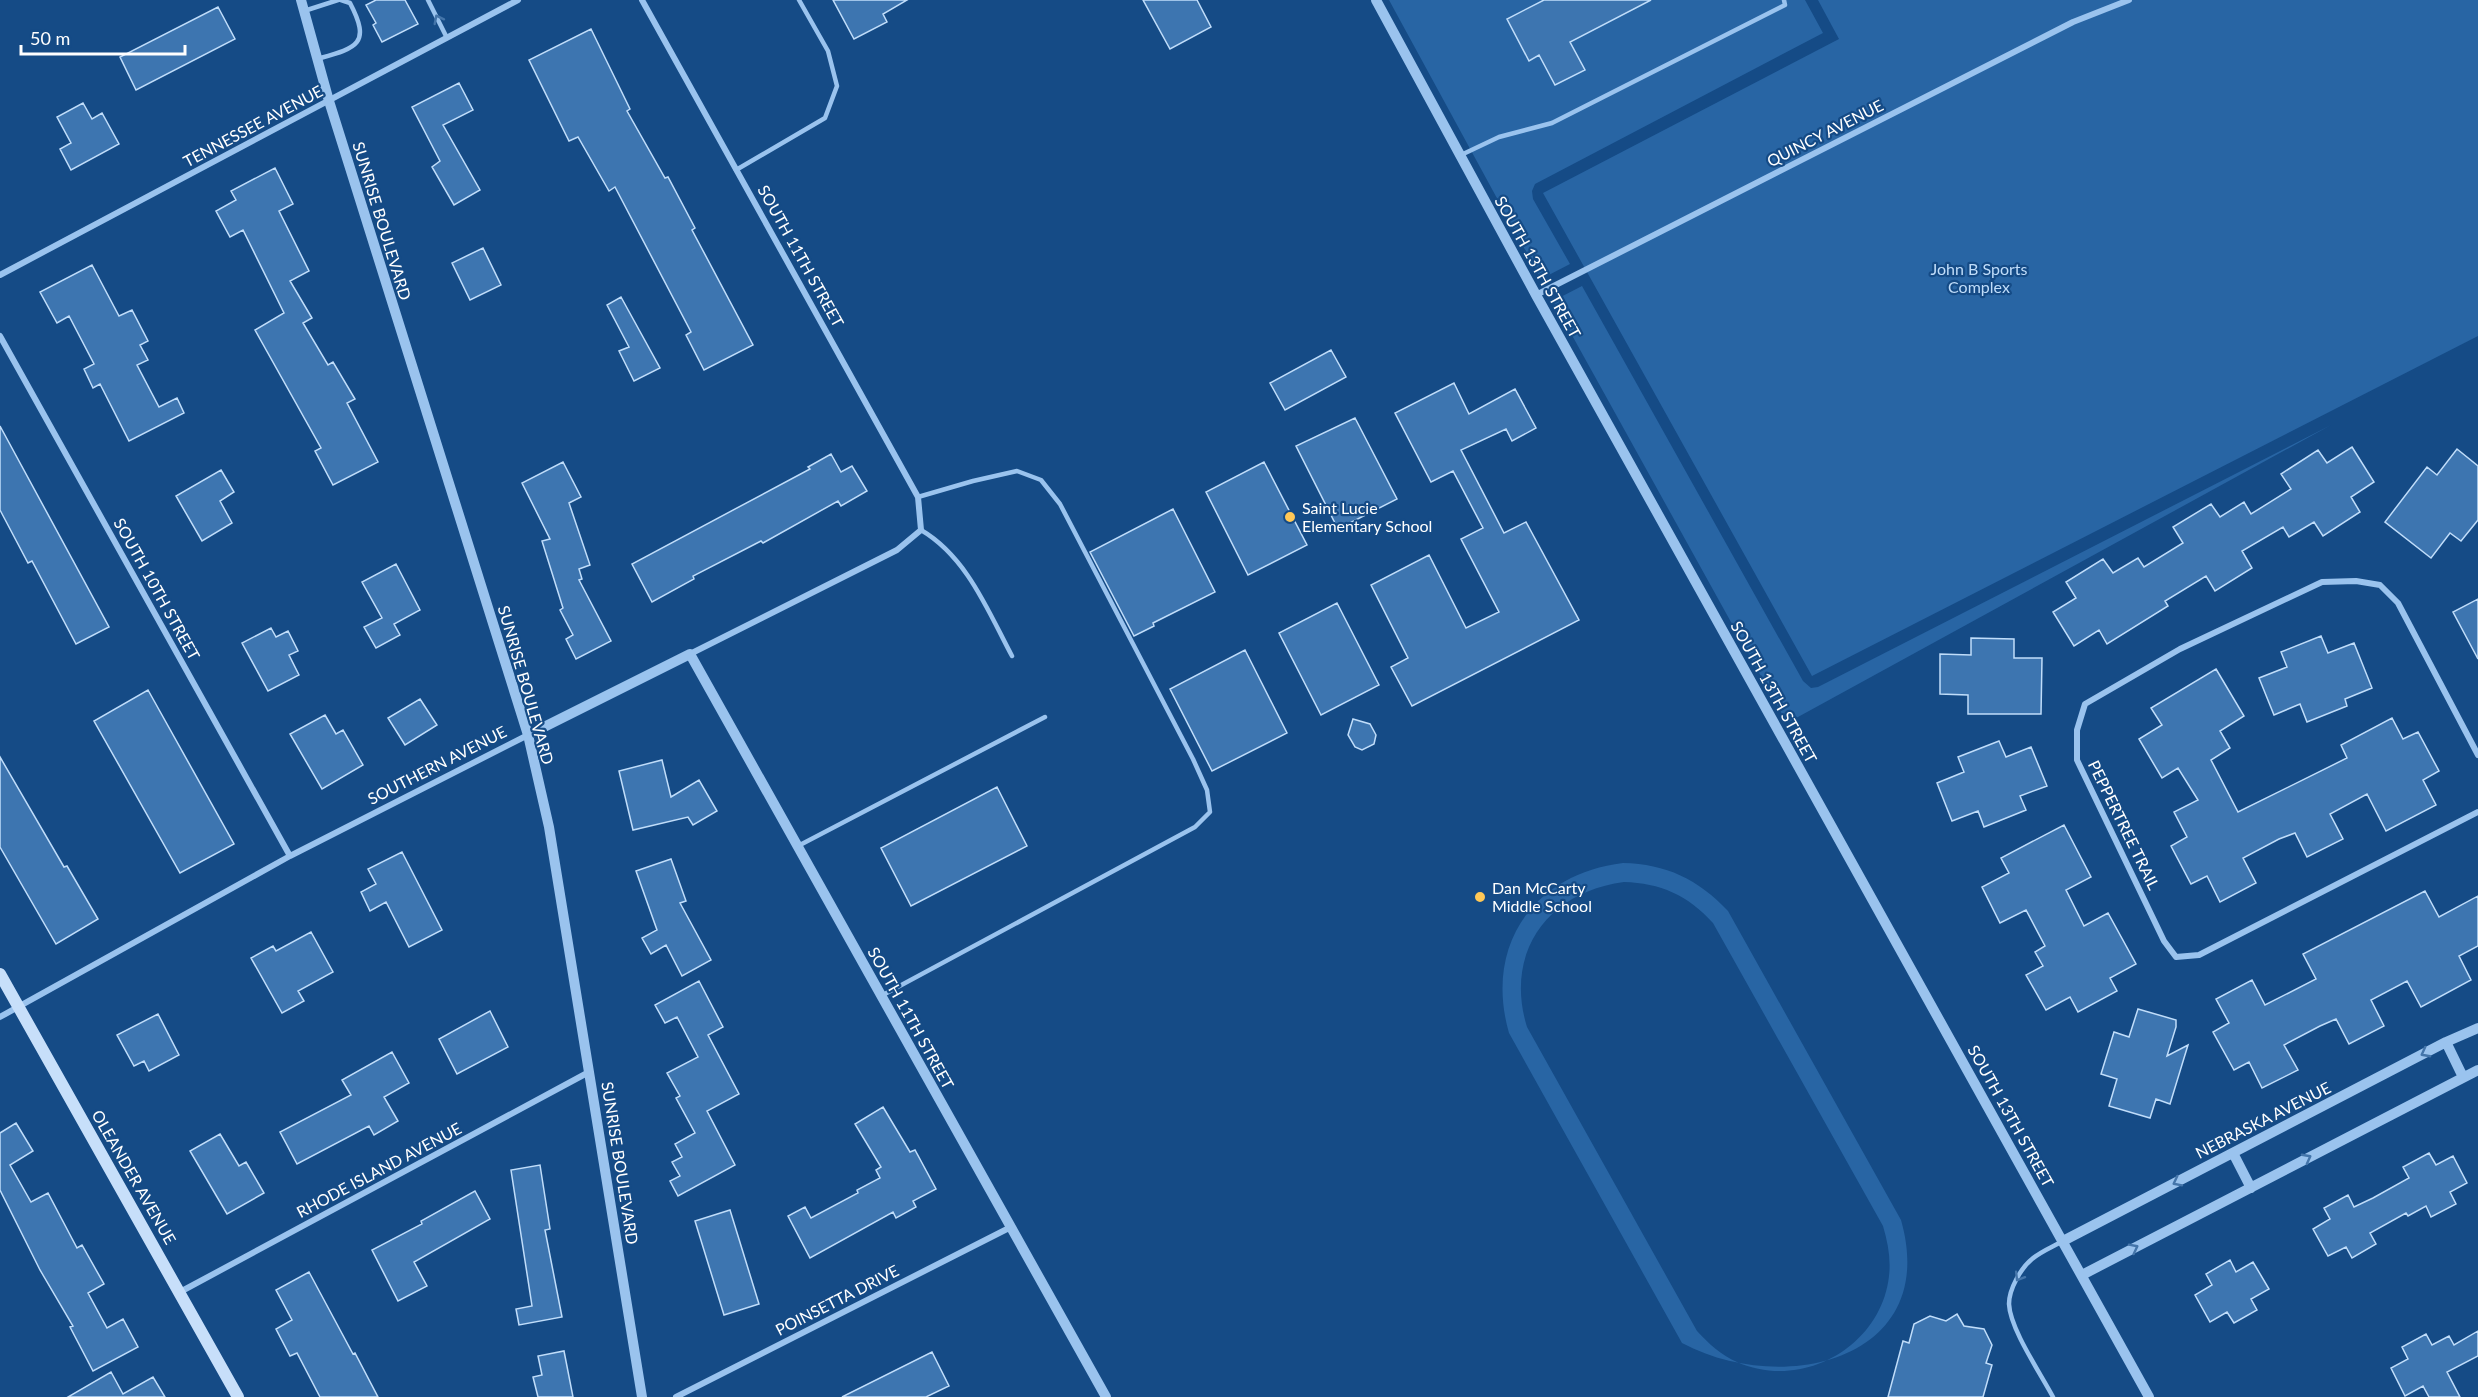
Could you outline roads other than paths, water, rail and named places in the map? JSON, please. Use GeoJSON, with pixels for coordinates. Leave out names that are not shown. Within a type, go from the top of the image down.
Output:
{"type":"FeatureCollection","features":[{"type":"Feature","properties":{"kind":"main road","name":"OLEANDER AVENUE"},"geometry":{"type":"LineString","coordinates":[[0,974],[238,1397]]}},
{"type":"Feature","properties":{"kind":"street","name":"TENNESSEE AVENUE"},"geometry":{"type":"LineString","coordinates":[[0,275],[518,0]]}},
{"type":"Feature","properties":{"kind":"street","name":"SOUTH 11TH STREET"},"geometry":{"type":"LineString","coordinates":[[642,0],[918,497],[921,530]]}},
{"type":"Feature","properties":{"kind":"street","name":"SOUTH 13TH STREET"},"geometry":{"type":"LineString","coordinates":[[1376,0],[1536,295],[2149,1397]]}},
{"type":"Feature","properties":{"kind":"street","name":"QUINCY AVENUE"},"geometry":{"type":"LineString","coordinates":[[1536,295],[2073,22],[2129,0]]}},
{"type":"Feature","properties":{"kind":"street","name":"SUNRISE BOULEVARD"},"geometry":{"type":"LineString","coordinates":[[303,6],[329,101],[528,735],[549,827],[591,1071],[642,1397]]}},
{"type":"Feature","properties":{"kind":"street","name":"SOUTH 10TH STREET"},"geometry":{"type":"LineString","coordinates":[[0,336],[290,856]]}},
{"type":"Feature","properties":{"kind":"street","name":"SOUTHERN AVENUE"},"geometry":{"type":"LineString","coordinates":[[0,1017],[290,856],[897,550],[921,530]]}},
{"type":"Feature","properties":{"kind":"street","name":"PEPPERTREE TRAIL"},"geometry":{"type":"LineString","coordinates":[[2478,755],[2398,603],[2380,585],[2356,581],[2322,582],[2180,649],[2085,704],[2077,730],[2077,760],[2164,941],[2176,957],[2199,955],[2478,812]]}},
{"type":"Feature","properties":{"kind":"street","name":"SOUTH 11TH STREET"},"geometry":{"type":"LineString","coordinates":[[690,654],[1106,1397]]}},
{"type":"Feature","properties":{"kind":"street","name":"NEBRASKA AVENUE"},"geometry":{"type":"LineString","coordinates":[[2063,1241],[2446,1042],[2478,1028]]}},
{"type":"Feature","properties":{"kind":"street"},"geometry":{"type":"LineString","coordinates":[[2446,1042],[2463,1077]]}},
{"type":"Feature","properties":{"kind":"street"},"geometry":{"type":"LineString","coordinates":[[2082,1275],[2478,1070]]}},
{"type":"Feature","properties":{"kind":"street","name":"RHODE ISLAND AVENUE"},"geometry":{"type":"LineString","coordinates":[[180,1292],[591,1071]]}},
{"type":"Feature","properties":{"kind":"street"},"geometry":{"type":"LineString","coordinates":[[2233,1153],[2251,1188]]}},
{"type":"Feature","properties":{"kind":"street","name":"POINSETTA DRIVE"},"geometry":{"type":"LineString","coordinates":[[676,1397],[1011,1227]]}},
{"type":"Feature","properties":{"kind":"lane"},"geometry":{"type":"LineString","coordinates":[[303,6],[340,0],[350,3],[360,28],[361,37],[354,46],[344,52],[317,59]]}},
{"type":"Feature","properties":{"kind":"lane"},"geometry":{"type":"LineString","coordinates":[[428,0],[447,38]]}},
{"type":"Feature","properties":{"kind":"lane"},"geometry":{"type":"LineString","coordinates":[[736,170],[825,118],[837,86],[828,51],[799,0]]}},
{"type":"Feature","properties":{"kind":"lane"},"geometry":{"type":"LineString","coordinates":[[1460,155],[1499,137],[1552,123],[1785,5],[1784,0]]}},
{"type":"Feature","properties":{"kind":"lane"},"geometry":{"type":"LineString","coordinates":[[881,996],[1195,827],[1210,812],[1207,790],[1193,759],[1060,504],[1041,480],[1017,471],[918,497]]}},
{"type":"Feature","properties":{"kind":"lane"},"geometry":{"type":"LineString","coordinates":[[921,530],[935,538],[956,559],[971,581],[1012,656]]}},
{"type":"Feature","properties":{"kind":"lane"},"geometry":{"type":"LineString","coordinates":[[798,846],[1045,717]]}},
{"type":"Feature","properties":{"kind":"lane"},"geometry":{"type":"LineString","coordinates":[[2054,1397],[2026,1348],[2012,1317],[2009,1303],[2018,1276],[2032,1258],[2063,1241]]}},
{"type":"Feature","properties":{"kind":"place","name":"Saint Lucie Elementary School"},"geometry":{"type":"Point","coordinates":[1290,517]}},
{"type":"Feature","properties":{"kind":"place","name":"Dan McCarty Middle School"},"geometry":{"type":"Point","coordinates":[1480,897]}},
{"type":"Feature","properties":{"kind":"park label","name":"John B Sports Complex"},"geometry":{"type":"Point","coordinates":[1979,278]}}]}
